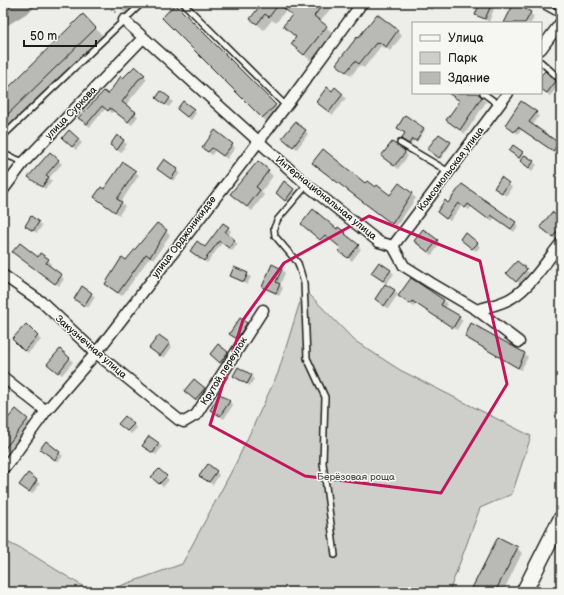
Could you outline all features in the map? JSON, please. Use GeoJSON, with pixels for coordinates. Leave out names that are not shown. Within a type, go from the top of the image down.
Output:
{"type":"FeatureCollection","features":[{"type":"Feature","properties":{"kind":"main road"},"geometry":{"type":"LineString","coordinates":[[524,592],[561,519]]}},
{"type":"Feature","properties":{"kind":"street","name":"улица Орджоникидзе"},"geometry":{"type":"LineString","coordinates":[[3,468],[7,465],[46,411],[96,353],[286,106],[362,3]]}},
{"type":"Feature","properties":{"kind":"street","name":"Интернациональная улица"},"geometry":{"type":"LineString","coordinates":[[124,20],[257,142],[307,185],[379,242],[393,246]]}},
{"type":"Feature","properties":{"kind":"street"},"geometry":{"type":"LineString","coordinates":[[542,48],[561,22]]}},
{"type":"Feature","properties":{"kind":"street","name":"улица Суркова"},"geometry":{"type":"LineString","coordinates":[[3,190],[24,162],[143,38]]}},
{"type":"Feature","properties":{"kind":"street","name":"Комсомольская улица"},"geometry":{"type":"LineString","coordinates":[[393,246],[507,94]]}},
{"type":"Feature","properties":{"kind":"street"},"geometry":{"type":"LineString","coordinates":[[477,310],[506,301],[514,296],[528,284],[561,243]]}},
{"type":"Feature","properties":{"kind":"street"},"geometry":{"type":"LineString","coordinates":[[393,246],[404,266],[477,310],[519,342]]}},
{"type":"Feature","properties":{"kind":"street","name":"Закузнечная улица"},"geometry":{"type":"LineString","coordinates":[[3,275],[43,303],[96,353],[179,420]]}},
{"type":"Feature","properties":{"kind":"street","name":"Крутой переулок"},"geometry":{"type":"LineString","coordinates":[[179,420],[184,422],[196,416],[263,310]]}},
{"type":"Feature","properties":{"kind":"street"},"geometry":{"type":"LineString","coordinates":[[3,376],[46,411]]}},
{"type":"Feature","properties":{"kind":"lane"},"geometry":{"type":"LineString","coordinates":[[3,136],[142,3]]}},
{"type":"Feature","properties":{"kind":"lane"},"geometry":{"type":"LineString","coordinates":[[183,3],[286,106]]}},
{"type":"Feature","properties":{"kind":"lane"},"geometry":{"type":"LineString","coordinates":[[539,3],[561,15]]}},
{"type":"Feature","properties":{"kind":"lane"},"geometry":{"type":"LineString","coordinates":[[542,63],[561,80]]}},
{"type":"Feature","properties":{"kind":"lane"},"geometry":{"type":"LineString","coordinates":[[484,94],[499,105]]}},
{"type":"Feature","properties":{"kind":"lane"},"geometry":{"type":"LineString","coordinates":[[400,143],[449,172]]}},
{"type":"Feature","properties":{"kind":"lane"},"geometry":{"type":"LineString","coordinates":[[3,154],[24,162]]}},
{"type":"Feature","properties":{"kind":"lane"},"geometry":{"type":"LineString","coordinates":[[307,185],[278,219],[274,228],[275,236],[298,263],[304,283],[307,358],[325,397],[323,463],[335,556]]}},
{"type":"Feature","properties":{"kind":"path"},"geometry":{"type":"LineString","coordinates":[[106,3],[124,20]]}},
{"type":"Feature","properties":{"kind":"highlighted area"},"geometry":{"type":"Polygon","coordinates":[[[369,216],[480,261],[507,384],[441,493],[305,476],[210,425],[243,320],[284,263],[369,216]]]}},
{"type":"Feature","properties":{"kind":"green space","name":"Берёзовая роща"},"geometry":{"type":"Polygon","coordinates":[[[304,289],[355,341],[400,370],[531,436],[512,494],[480,508],[449,592],[103,592],[182,564],[236,463],[278,373],[304,289]]]}},
{"type":"Feature","properties":{"kind":"green space"},"geometry":{"type":"Polygon","coordinates":[[[3,540],[31,554],[92,592],[3,592],[3,540]]]}},
{"type":"Feature","properties":{"kind":"building"},"geometry":{"type":"Polygon","coordinates":[[[262,3],[324,3],[314,16],[327,26],[304,55],[291,44],[296,37],[283,26],[292,15],[279,4],[269,17],[265,14],[257,24],[250,19],[262,3]]]}},
{"type":"Feature","properties":{"kind":"building"},"geometry":{"type":"Polygon","coordinates":[[[480,3],[492,3],[485,19],[475,15],[480,3]]]}},
{"type":"Feature","properties":{"kind":"building"},"geometry":{"type":"Polygon","coordinates":[[[514,3],[531,12],[526,22],[504,22],[514,3]]]}},
{"type":"Feature","properties":{"kind":"building"},"geometry":{"type":"Polygon","coordinates":[[[175,4],[276,105],[262,118],[162,18],[175,4]]]}},
{"type":"Feature","properties":{"kind":"building"},"geometry":{"type":"Polygon","coordinates":[[[83,14],[96,28],[3,119],[3,93],[83,14]]]}},
{"type":"Feature","properties":{"kind":"building"},"geometry":{"type":"Polygon","coordinates":[[[377,14],[398,30],[386,47],[379,42],[378,44],[376,43],[359,64],[355,61],[346,72],[336,64],[377,14]]]}},
{"type":"Feature","properties":{"kind":"building"},"geometry":{"type":"Polygon","coordinates":[[[135,66],[145,75],[138,80],[122,102],[136,112],[128,122],[110,108],[108,111],[102,106],[87,124],[78,118],[104,91],[108,94],[121,76],[123,78],[135,66]]]}},
{"type":"Feature","properties":{"kind":"building"},"geometry":{"type":"Polygon","coordinates":[[[545,71],[556,81],[547,93],[542,90],[542,74],[545,71]]]}},
{"type":"Feature","properties":{"kind":"building"},"geometry":{"type":"Polygon","coordinates":[[[327,87],[332,91],[335,87],[343,94],[329,112],[316,102],[327,87]]]}},
{"type":"Feature","properties":{"kind":"building"},"geometry":{"type":"Polygon","coordinates":[[[161,91],[170,98],[165,105],[156,98],[161,91]]]}},
{"type":"Feature","properties":{"kind":"building"},"geometry":{"type":"Polygon","coordinates":[[[450,94],[478,94],[482,97],[460,130],[446,120],[460,101],[450,94]]]}},
{"type":"Feature","properties":{"kind":"building"},"geometry":{"type":"Polygon","coordinates":[[[183,101],[194,109],[187,117],[177,109],[183,101]]]}},
{"type":"Feature","properties":{"kind":"building"},"geometry":{"type":"Polygon","coordinates":[[[521,101],[537,112],[529,122],[559,143],[553,151],[518,127],[514,132],[505,125],[521,101]]]}},
{"type":"Feature","properties":{"kind":"building"},"geometry":{"type":"Polygon","coordinates":[[[405,115],[424,128],[416,141],[412,139],[409,144],[401,139],[405,133],[397,128],[405,115]]]}},
{"type":"Feature","properties":{"kind":"building"},"geometry":{"type":"Polygon","coordinates":[[[295,122],[306,130],[293,147],[282,138],[295,122]]]}},
{"type":"Feature","properties":{"kind":"building"},"geometry":{"type":"Polygon","coordinates":[[[69,130],[79,139],[72,147],[62,138],[69,130]]]}},
{"type":"Feature","properties":{"kind":"building"},"geometry":{"type":"Polygon","coordinates":[[[215,130],[233,144],[223,156],[212,148],[208,152],[202,148],[215,130]]]}},
{"type":"Feature","properties":{"kind":"building"},"geometry":{"type":"Polygon","coordinates":[[[439,134],[451,142],[439,158],[427,149],[439,134]]]}},
{"type":"Feature","properties":{"kind":"building"},"geometry":{"type":"Polygon","coordinates":[[[117,135],[124,140],[117,150],[110,145],[117,135]]]}},
{"type":"Feature","properties":{"kind":"building"},"geometry":{"type":"Polygon","coordinates":[[[392,142],[404,150],[405,153],[394,166],[381,156],[392,142]]]}},
{"type":"Feature","properties":{"kind":"building"},"geometry":{"type":"Polygon","coordinates":[[[513,145],[523,152],[519,158],[509,151],[513,145]]]}},
{"type":"Feature","properties":{"kind":"building"},"geometry":{"type":"Polygon","coordinates":[[[323,149],[365,183],[367,181],[375,187],[377,185],[390,195],[399,183],[412,193],[392,224],[312,163],[323,149]]]}},
{"type":"Feature","properties":{"kind":"building"},"geometry":{"type":"Polygon","coordinates":[[[50,152],[59,160],[46,175],[49,177],[42,187],[28,177],[50,152]]]}},
{"type":"Feature","properties":{"kind":"building"},"geometry":{"type":"Polygon","coordinates":[[[525,155],[534,161],[529,168],[520,161],[525,155]]]}},
{"type":"Feature","properties":{"kind":"building"},"geometry":{"type":"Polygon","coordinates":[[[164,159],[178,169],[171,179],[157,169],[164,159]]]}},
{"type":"Feature","properties":{"kind":"building"},"geometry":{"type":"Polygon","coordinates":[[[258,161],[269,170],[256,187],[260,190],[247,207],[230,194],[258,161]]]}},
{"type":"Feature","properties":{"kind":"building"},"geometry":{"type":"Polygon","coordinates":[[[123,162],[136,171],[117,199],[122,202],[115,212],[94,197],[101,187],[104,189],[123,162]]]}},
{"type":"Feature","properties":{"kind":"building"},"geometry":{"type":"Polygon","coordinates":[[[501,177],[509,183],[502,193],[494,188],[501,177]]]}},
{"type":"Feature","properties":{"kind":"building"},"geometry":{"type":"Polygon","coordinates":[[[284,181],[294,189],[285,201],[276,193],[284,181]]]}},
{"type":"Feature","properties":{"kind":"building"},"geometry":{"type":"Polygon","coordinates":[[[462,184],[516,222],[511,229],[491,215],[488,219],[468,204],[465,208],[458,203],[446,219],[437,212],[445,200],[448,203],[462,184]]]}},
{"type":"Feature","properties":{"kind":"building"},"geometry":{"type":"Polygon","coordinates":[[[313,209],[337,229],[338,227],[346,233],[345,234],[359,245],[348,258],[338,251],[341,248],[325,235],[320,240],[301,224],[313,209]]]}},
{"type":"Feature","properties":{"kind":"building"},"geometry":{"type":"Polygon","coordinates":[[[552,212],[561,219],[561,226],[553,237],[540,227],[552,212]]]}},
{"type":"Feature","properties":{"kind":"building"},"geometry":{"type":"Polygon","coordinates":[[[31,216],[39,222],[33,231],[25,226],[31,216]]]}},
{"type":"Feature","properties":{"kind":"building"},"geometry":{"type":"Polygon","coordinates":[[[157,223],[167,230],[150,257],[146,254],[118,293],[105,284],[122,257],[126,260],[157,223]]]}},
{"type":"Feature","properties":{"kind":"building"},"geometry":{"type":"Polygon","coordinates":[[[223,223],[229,227],[225,232],[235,240],[229,248],[219,241],[204,261],[190,251],[197,241],[205,247],[223,223]]]}},
{"type":"Feature","properties":{"kind":"building"},"geometry":{"type":"Polygon","coordinates":[[[423,229],[438,240],[428,252],[414,241],[423,229]]]}},
{"type":"Feature","properties":{"kind":"building"},"geometry":{"type":"Polygon","coordinates":[[[465,232],[478,243],[472,249],[460,239],[465,232]]]}},
{"type":"Feature","properties":{"kind":"building"},"geometry":{"type":"Polygon","coordinates":[[[20,243],[38,257],[40,253],[49,259],[46,263],[62,275],[55,284],[12,252],[20,243]]]}},
{"type":"Feature","properties":{"kind":"building"},"geometry":{"type":"Polygon","coordinates":[[[517,261],[527,269],[516,282],[506,273],[517,261]]]}},
{"type":"Feature","properties":{"kind":"building"},"geometry":{"type":"Polygon","coordinates":[[[379,262],[391,270],[383,281],[371,273],[379,262]]]}},
{"type":"Feature","properties":{"kind":"building"},"geometry":{"type":"Polygon","coordinates":[[[272,264],[282,269],[276,282],[280,284],[276,293],[262,287],[272,264]]]}},
{"type":"Feature","properties":{"kind":"building"},"geometry":{"type":"Polygon","coordinates":[[[234,267],[248,273],[244,282],[230,276],[234,267]]]}},
{"type":"Feature","properties":{"kind":"building"},"geometry":{"type":"Polygon","coordinates":[[[411,278],[444,300],[441,305],[460,316],[453,328],[412,301],[410,304],[398,296],[411,278]]]}},
{"type":"Feature","properties":{"kind":"building"},"geometry":{"type":"Polygon","coordinates":[[[385,284],[395,290],[384,306],[375,299],[385,284]]]}},
{"type":"Feature","properties":{"kind":"building"},"geometry":{"type":"Polygon","coordinates":[[[82,286],[92,293],[84,306],[74,299],[82,286]]]}},
{"type":"Feature","properties":{"kind":"building"},"geometry":{"type":"Polygon","coordinates":[[[240,318],[247,323],[237,339],[229,334],[240,318]]]}},
{"type":"Feature","properties":{"kind":"building"},"geometry":{"type":"Polygon","coordinates":[[[471,323],[525,353],[518,368],[465,337],[471,323]]]}},
{"type":"Feature","properties":{"kind":"building"},"geometry":{"type":"Polygon","coordinates":[[[26,324],[38,336],[24,351],[12,339],[26,324]]]}},
{"type":"Feature","properties":{"kind":"building"},"geometry":{"type":"Polygon","coordinates":[[[159,335],[170,343],[160,356],[149,348],[159,335]]]}},
{"type":"Feature","properties":{"kind":"building"},"geometry":{"type":"Polygon","coordinates":[[[218,344],[228,352],[220,363],[210,354],[218,344]]]}},
{"type":"Feature","properties":{"kind":"building"},"geometry":{"type":"Polygon","coordinates":[[[60,349],[70,358],[58,373],[47,364],[60,349]]]}},
{"type":"Feature","properties":{"kind":"building"},"geometry":{"type":"Polygon","coordinates":[[[238,367],[252,375],[247,384],[233,376],[238,367]]]}},
{"type":"Feature","properties":{"kind":"building"},"geometry":{"type":"Polygon","coordinates":[[[194,379],[205,388],[195,400],[184,391],[194,379]]]}},
{"type":"Feature","properties":{"kind":"building"},"geometry":{"type":"Polygon","coordinates":[[[220,394],[230,401],[220,416],[210,410],[220,394]]]}},
{"type":"Feature","properties":{"kind":"building"},"geometry":{"type":"Polygon","coordinates":[[[16,409],[28,419],[3,451],[3,424],[16,409]]]}},
{"type":"Feature","properties":{"kind":"building"},"geometry":{"type":"Polygon","coordinates":[[[125,416],[134,424],[127,431],[118,424],[125,416]]]}},
{"type":"Feature","properties":{"kind":"building"},"geometry":{"type":"Polygon","coordinates":[[[149,436],[159,443],[153,453],[142,446],[149,436]]]}},
{"type":"Feature","properties":{"kind":"building"},"geometry":{"type":"Polygon","coordinates":[[[46,441],[60,452],[55,460],[40,449],[46,441]]]}},
{"type":"Feature","properties":{"kind":"building"},"geometry":{"type":"Polygon","coordinates":[[[208,464],[217,471],[209,482],[199,476],[208,464]]]}},
{"type":"Feature","properties":{"kind":"building"},"geometry":{"type":"Polygon","coordinates":[[[159,469],[167,476],[159,484],[151,477],[159,469]]]}},
{"type":"Feature","properties":{"kind":"building"},"geometry":{"type":"Polygon","coordinates":[[[28,473],[37,480],[29,492],[19,485],[28,473]]]}},
{"type":"Feature","properties":{"kind":"building"},"geometry":{"type":"Polygon","coordinates":[[[498,537],[518,547],[495,592],[470,592],[498,537]]]}},
{"type":"Feature","properties":{"kind":"waterway"},"geometry":{"type":"LineString","coordinates":[[3,18],[27,3]]}}]}
